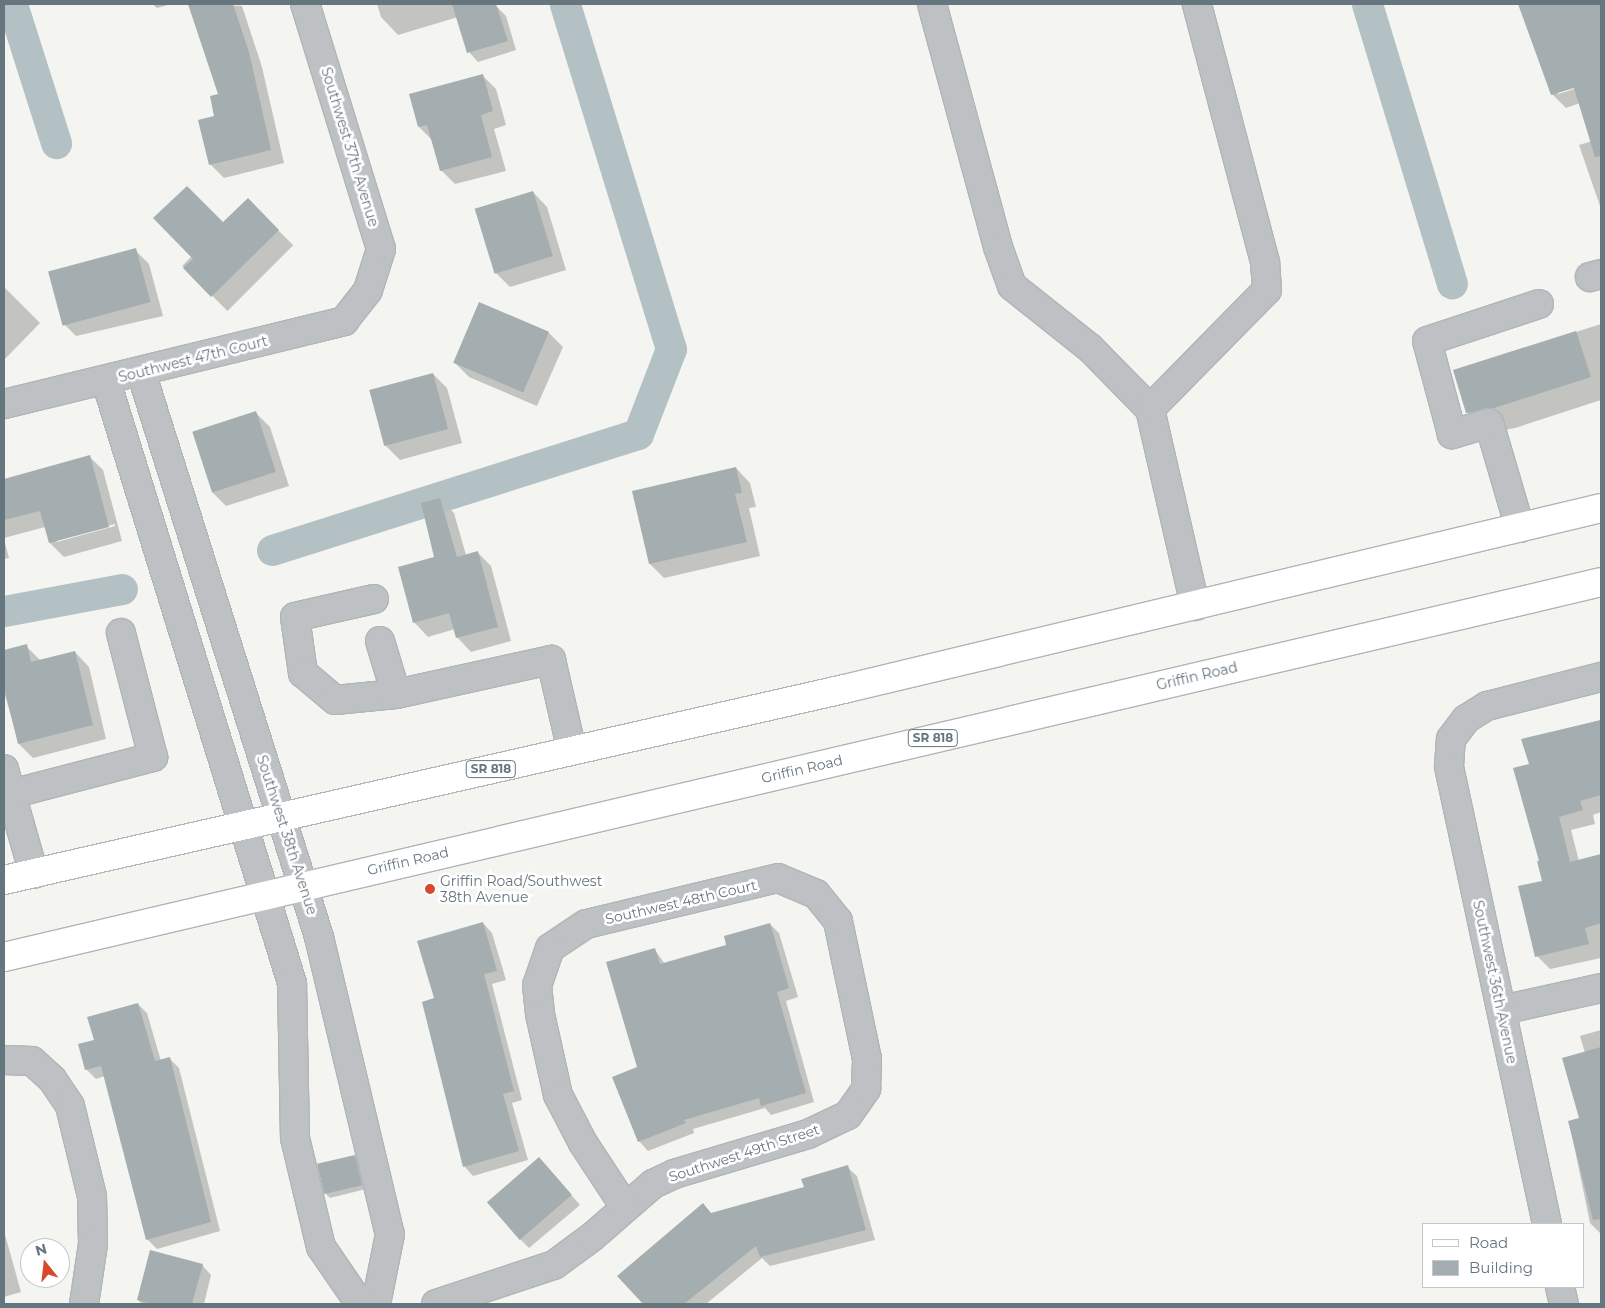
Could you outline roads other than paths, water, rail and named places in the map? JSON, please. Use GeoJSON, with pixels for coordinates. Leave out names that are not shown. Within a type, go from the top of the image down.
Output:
{"type":"FeatureCollection","features":[{"type":"Feature","properties":{"kind":"main road","name":"SR 818"},"geometry":{"type":"LineString","coordinates":[[4,880],[572,751],[1195,606],[1601,508]]}},
{"type":"Feature","properties":{"kind":"main road","name":"Griffin Road"},"geometry":{"type":"LineString","coordinates":[[4,957],[1601,582]]}},
{"type":"Feature","properties":{"kind":"street","name":"Southwest 37th Avenue"},"geometry":{"type":"LineString","coordinates":[[305,4],[381,249],[368,290]]}},
{"type":"Feature","properties":{"kind":"street"},"geometry":{"type":"LineString","coordinates":[[932,4],[998,247],[1012,286],[1090,348],[1150,409],[1195,606]]}},
{"type":"Feature","properties":{"kind":"street"},"geometry":{"type":"LineString","coordinates":[[1150,409],[1266,290],[1265,262],[1197,4]]}},
{"type":"Feature","properties":{"kind":"street","name":"Southwest 47th Court"},"geometry":{"type":"LineString","coordinates":[[4,404],[106,381],[344,321],[368,290]]}},
{"type":"Feature","properties":{"kind":"street"},"geometry":{"type":"LineString","coordinates":[[1520,528],[1490,423],[1452,434],[1427,341],[1539,304]]}},
{"type":"Feature","properties":{"kind":"street","name":"Southwest 38th Avenue"},"geometry":{"type":"LineString","coordinates":[[141,372],[319,937],[390,1234],[376,1304]]}},
{"type":"Feature","properties":{"kind":"street"},"geometry":{"type":"LineString","coordinates":[[106,381],[292,983],[295,1138],[321,1247],[360,1304]]}},
{"type":"Feature","properties":{"kind":"street"},"geometry":{"type":"LineString","coordinates":[[374,599],[295,617],[303,673],[335,700],[396,694],[551,660],[572,751]]}},
{"type":"Feature","properties":{"kind":"street"},"geometry":{"type":"LineString","coordinates":[[34,874],[7,782],[153,757],[120,633]]}},
{"type":"Feature","properties":{"kind":"street"},"geometry":{"type":"LineString","coordinates":[[380,641],[396,694]]}},
{"type":"Feature","properties":{"kind":"street","name":"Southwest 36th Avenue"},"geometry":{"type":"LineString","coordinates":[[1547,1223],[1449,766],[1451,739],[1466,719],[1487,706],[1601,677]]}},
{"type":"Feature","properties":{"kind":"street","name":"Southwest 48th Court"},"geometry":{"type":"LineString","coordinates":[[625,1207],[583,1143],[558,1094],[540,1014],[537,985],[550,948],[586,924],[778,878],[816,894]]}},
{"type":"Feature","properties":{"kind":"street","name":"Southwest 49th Street"},"geometry":{"type":"LineString","coordinates":[[436,1304],[554,1265],[592,1237],[653,1184],[674,1174],[808,1134],[848,1115],[866,1089],[867,1059],[838,921],[816,894]]}},
{"type":"Feature","properties":{"kind":"street"},"geometry":{"type":"LineString","coordinates":[[1502,1010],[1601,988]]}},
{"type":"Feature","properties":{"kind":"street"},"geometry":{"type":"LineString","coordinates":[[4,1060],[32,1060],[52,1080],[70,1106],[92,1196],[93,1244],[84,1304]]}},
{"type":"Feature","properties":{"kind":"street"},"geometry":{"type":"LineString","coordinates":[[1560,1288],[1564,1304]]}},
{"type":"Feature","properties":{"kind":"waterway"},"geometry":{"type":"LineString","coordinates":[[12,4],[56,143]]}},
{"type":"Feature","properties":{"kind":"waterway"},"geometry":{"type":"LineString","coordinates":[[272,550],[638,434],[671,349],[565,4]]}},
{"type":"Feature","properties":{"kind":"waterway"},"geometry":{"type":"LineString","coordinates":[[1367,4],[1452,283]]}},
{"type":"Feature","properties":{"kind":"waterway"},"geometry":{"type":"LineString","coordinates":[[4,611],[122,589]]}},
{"type":"Feature","properties":{"kind":"place","name":"Griffin Road/Southwest 38th Avenue"},"geometry":{"type":"Point","coordinates":[430,889]}}]}
